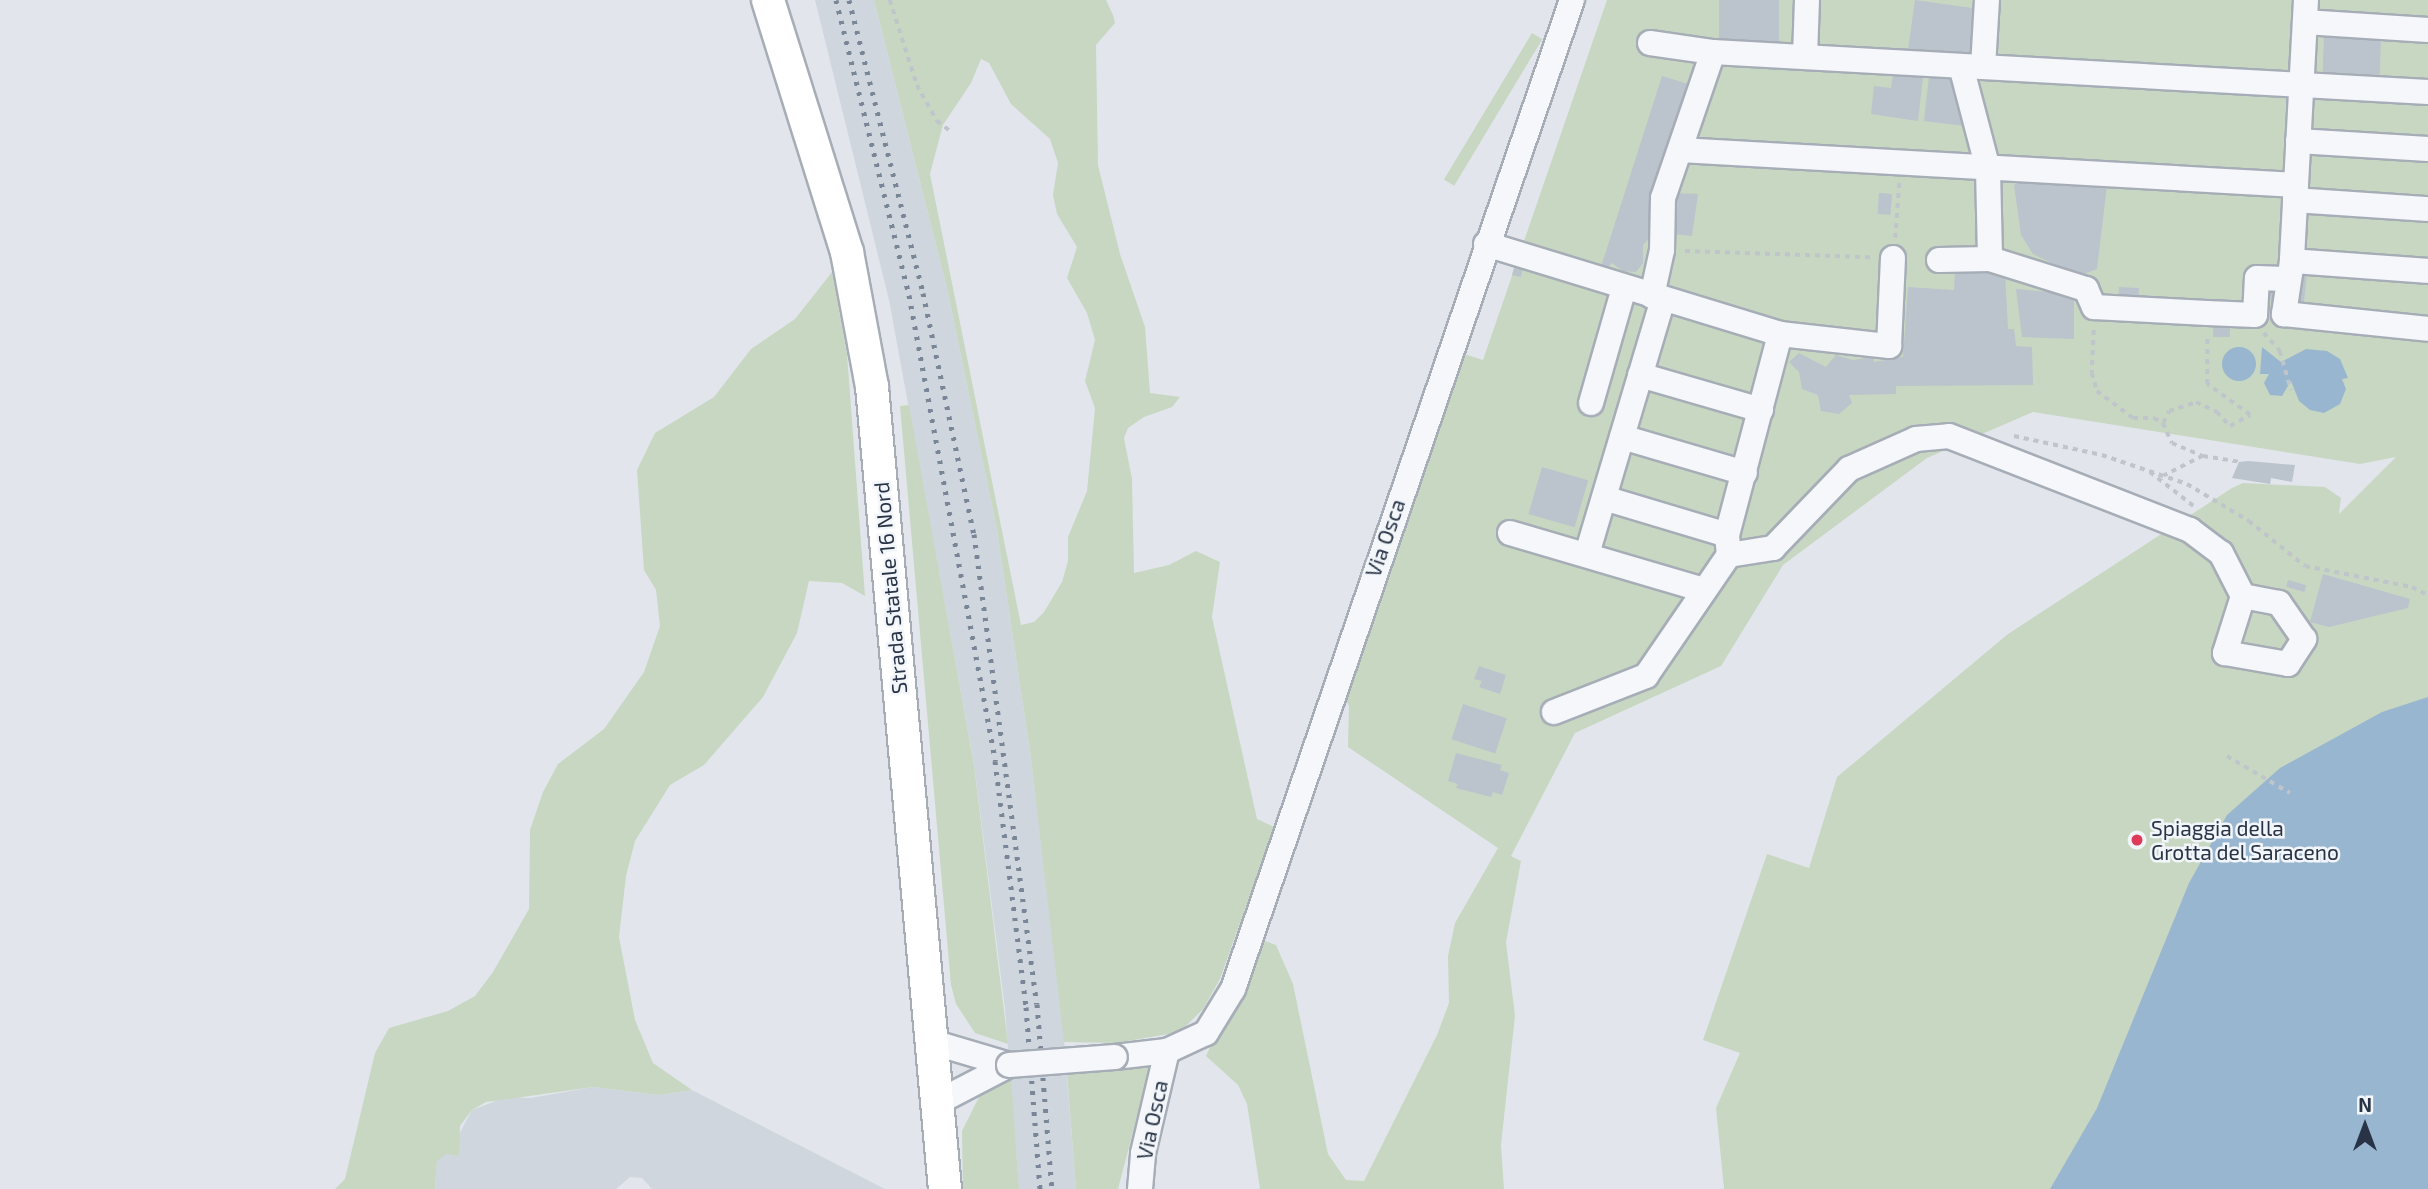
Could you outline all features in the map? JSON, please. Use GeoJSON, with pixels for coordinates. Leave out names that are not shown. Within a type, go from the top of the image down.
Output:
{"type":"FeatureCollection","features":[{"type":"Feature","properties":{"kind":"main road","name":"Strada Statale 16 Nord"},"geometry":{"type":"LineString","coordinates":[[768,0],[847,252],[872,387],[945,1189]]}},
{"type":"Feature","properties":{"kind":"street","name":"Via Osca"},"geometry":{"type":"LineString","coordinates":[[1009,1065],[1167,1051],[1206,1032],[1233,989],[1486,244],[1572,0]]}},
{"type":"Feature","properties":{"kind":"street"},"geometry":{"type":"LineString","coordinates":[[1805,57],[1807,0]]}},
{"type":"Feature","properties":{"kind":"street"},"geometry":{"type":"LineString","coordinates":[[1987,0],[1972,66],[1988,169],[1990,259]]}},
{"type":"Feature","properties":{"kind":"street"},"geometry":{"type":"LineString","coordinates":[[2428,30],[2305,11],[2295,193],[2284,314],[2292,317],[2428,329]]}},
{"type":"Feature","properties":{"kind":"street"},"geometry":{"type":"LineString","coordinates":[[1650,43],[1713,52],[2428,92]]}},
{"type":"Feature","properties":{"kind":"street"},"geometry":{"type":"LineString","coordinates":[[1587,554],[1640,375],[1657,298],[1662,250],[1663,198],[1713,52]]}},
{"type":"Feature","properties":{"kind":"street"},"geometry":{"type":"LineString","coordinates":[[2298,141],[2428,149]]}},
{"type":"Feature","properties":{"kind":"street"},"geometry":{"type":"LineString","coordinates":[[1680,149],[2295,193],[2428,209]]}},
{"type":"Feature","properties":{"kind":"street"},"geometry":{"type":"LineString","coordinates":[[1486,244],[1780,334],[1889,346],[1893,258]]}},
{"type":"Feature","properties":{"kind":"street"},"geometry":{"type":"LineString","coordinates":[[1939,260],[1990,259],[2086,289],[2094,307],[2255,315],[2257,278],[2289,270],[2428,271]]}},
{"type":"Feature","properties":{"kind":"street"},"geometry":{"type":"LineString","coordinates":[[1591,404],[1624,288]]}},
{"type":"Feature","properties":{"kind":"street"},"geometry":{"type":"LineString","coordinates":[[1554,712],[1646,676],[1704,590],[1728,545],[1780,334]]}},
{"type":"Feature","properties":{"kind":"street"},"geometry":{"type":"LineString","coordinates":[[1640,375],[1761,410]]}},
{"type":"Feature","properties":{"kind":"street"},"geometry":{"type":"LineString","coordinates":[[1604,498],[1728,545],[1773,548],[1849,469],[1916,439],[1949,436],[2190,530],[2221,553],[2243,597]]}},
{"type":"Feature","properties":{"kind":"street"},"geometry":{"type":"LineString","coordinates":[[1622,437],[1745,473]]}},
{"type":"Feature","properties":{"kind":"street"},"geometry":{"type":"LineString","coordinates":[[1510,533],[1704,590]]}},
{"type":"Feature","properties":{"kind":"street"},"geometry":{"type":"LineString","coordinates":[[932,1042],[1009,1065]]}},
{"type":"Feature","properties":{"kind":"street","name":"Via Osca"},"geometry":{"type":"LineString","coordinates":[[1140,1189],[1143,1153],[1167,1051]]}},
{"type":"Feature","properties":{"kind":"street"},"geometry":{"type":"LineString","coordinates":[[938,1102],[1009,1065]]}},
{"type":"Feature","properties":{"kind":"path"},"geometry":{"type":"LineString","coordinates":[[890,0],[917,85],[937,121],[949,131]]}},
{"type":"Feature","properties":{"kind":"path"},"geometry":{"type":"LineString","coordinates":[[1662,250],[1893,258],[1901,163]]}},
{"type":"Feature","properties":{"kind":"path"},"geometry":{"type":"LineString","coordinates":[[2094,307],[2092,373],[2097,391],[2133,418],[2154,418],[2164,423],[2172,443],[2203,456],[2239,462]]}},
{"type":"Feature","properties":{"kind":"path"},"geometry":{"type":"LineString","coordinates":[[2164,423],[2169,411],[2196,402],[2217,412],[2230,426],[2250,415],[2207,384],[2207,313]]}},
{"type":"Feature","properties":{"kind":"path"},"geometry":{"type":"LineString","coordinates":[[2262,330],[2280,351],[2291,390]]}},
{"type":"Feature","properties":{"kind":"path"},"geometry":{"type":"LineString","coordinates":[[2004,436],[2102,454],[2187,484],[2249,521],[2305,566],[2412,587],[2428,595]]}},
{"type":"Feature","properties":{"kind":"path"},"geometry":{"type":"LineString","coordinates":[[2164,476],[2203,456]]}},
{"type":"Feature","properties":{"kind":"path"},"geometry":{"type":"LineString","coordinates":[[2227,756],[2290,793]]}},
{"type":"Feature","properties":{"kind":"shaded area"},"geometry":{"type":"Polygon","coordinates":[[[815,0],[874,0],[947,288],[997,530],[1031,758],[1061,1002],[1076,1189],[1019,1189],[1005,1009],[974,764],[889,300],[815,0]]]}},
{"type":"Feature","properties":{"kind":"shaded area"},"geometry":{"type":"Polygon","coordinates":[[[593,1087],[659,1095],[692,1090],[885,1189],[652,1189],[642,1178],[630,1177],[616,1189],[435,1189],[437,1161],[456,1140],[472,1110],[506,1097],[531,1098],[593,1087]]]}},
{"type":"Feature","properties":{"kind":"green space"},"geometry":{"type":"Polygon","coordinates":[[[874,0],[1106,0],[1115,23],[1096,45],[1098,165],[1120,254],[1145,327],[1150,393],[1180,397],[1172,407],[1144,417],[1128,428],[1124,438],[1132,479],[1134,573],[1169,565],[1196,551],[1220,562],[1212,617],[1257,819],[1274,827],[1220,979],[1203,1009],[1180,1032],[1116,1043],[1064,1042],[1031,758],[997,530],[947,288],[874,0]],[[981,59],[971,83],[943,125],[930,174],[1021,625],[1034,622],[1044,612],[1062,582],[1068,561],[1068,537],[1087,491],[1095,408],[1085,381],[1095,340],[1087,313],[1067,278],[1077,247],[1057,214],[1053,195],[1058,163],[1050,139],[1011,104],[989,63],[981,59]]]}},
{"type":"Feature","properties":{"kind":"green space"},"geometry":{"type":"Polygon","coordinates":[[[1607,0],[2428,0],[2428,697],[2097,1108],[2058,1189],[1724,1189],[1716,1108],[1740,1053],[1703,1040],[1767,854],[1809,868],[1837,777],[2008,634],[2232,488],[2243,483],[2325,487],[2341,498],[2339,514],[2396,457],[2360,464],[2033,412],[1927,458],[1783,565],[1721,666],[1575,733],[1511,856],[1521,861],[1506,942],[1515,1016],[1501,1145],[1504,1189],[1260,1189],[1247,1104],[1238,1085],[1206,1056],[1259,939],[1276,945],[1293,984],[1328,1154],[1346,1180],[1364,1181],[1437,1035],[1449,1003],[1448,956],[1455,923],[1498,848],[1348,747],[1349,706],[1344,696],[1461,353],[1483,360],[1607,0]]]}},
{"type":"Feature","properties":{"kind":"green space"},"geometry":{"type":"Polygon","coordinates":[[[1532,33],[1542,39],[1454,186],[1444,180],[1532,33]]]}},
{"type":"Feature","properties":{"kind":"green space"},"geometry":{"type":"Polygon","coordinates":[[[832,272],[847,354],[865,596],[842,583],[809,581],[797,633],[763,697],[704,765],[670,785],[635,841],[626,876],[619,937],[635,1020],[653,1063],[692,1090],[659,1095],[593,1087],[486,1102],[472,1110],[460,1126],[459,1156],[446,1154],[437,1161],[435,1189],[335,1189],[345,1179],[375,1053],[389,1028],[448,1011],[475,996],[493,972],[529,909],[530,830],[543,792],[558,764],[604,729],[644,672],[660,626],[656,590],[644,570],[637,470],[655,433],[714,397],[751,349],[795,319],[832,272]]]}},
{"type":"Feature","properties":{"kind":"green space"},"geometry":{"type":"Polygon","coordinates":[[[909,405],[974,765],[1008,1044],[975,1033],[956,1004],[951,985],[900,406],[909,405]]]}},
{"type":"Feature","properties":{"kind":"green space"},"geometry":{"type":"Polygon","coordinates":[[[1150,1067],[1118,1189],[1076,1189],[1067,1073],[1150,1067]]]}},
{"type":"Feature","properties":{"kind":"green space"},"geometry":{"type":"Polygon","coordinates":[[[1011,1077],[1019,1189],[963,1189],[962,1131],[981,1093],[1011,1077]]]}},
{"type":"Feature","properties":{"kind":"water"},"geometry":{"type":"Polygon","coordinates":[[[2239,347],[2251,352],[2256,364],[2251,376],[2239,381],[2227,376],[2222,364],[2227,352],[2239,347]]]}},
{"type":"Feature","properties":{"kind":"water"},"geometry":{"type":"Polygon","coordinates":[[[2262,347],[2281,362],[2306,349],[2327,351],[2340,359],[2348,378],[2342,379],[2346,389],[2340,404],[2324,413],[2310,410],[2299,401],[2291,381],[2282,396],[2270,395],[2264,383],[2269,374],[2260,374],[2262,347]]]}},
{"type":"Feature","properties":{"kind":"water"},"geometry":{"type":"Polygon","coordinates":[[[2428,697],[2428,1189],[2050,1189],[2097,1108],[2189,883],[2227,815],[2280,768],[2382,712],[2428,697]]]}},
{"type":"Feature","properties":{"kind":"building"},"geometry":{"type":"Polygon","coordinates":[[[1719,0],[1779,0],[1779,44],[1719,44],[1719,0]]]}},
{"type":"Feature","properties":{"kind":"building"},"geometry":{"type":"Polygon","coordinates":[[[1915,0],[1979,9],[1972,63],[1907,53],[1915,0]]]}},
{"type":"Feature","properties":{"kind":"building"},"geometry":{"type":"Polygon","coordinates":[[[2324,36],[2381,38],[2380,76],[2323,74],[2324,36]]]}},
{"type":"Feature","properties":{"kind":"building"},"geometry":{"type":"Polygon","coordinates":[[[1893,74],[1923,77],[1918,121],[1871,114],[1874,86],[1891,88],[1893,74]]]}},
{"type":"Feature","properties":{"kind":"building"},"geometry":{"type":"Polygon","coordinates":[[[1662,76],[1695,86],[1648,225],[1652,235],[1643,245],[1643,263],[1636,272],[1623,271],[1612,263],[1606,269],[1601,267],[1662,76]]]}},
{"type":"Feature","properties":{"kind":"building"},"geometry":{"type":"Polygon","coordinates":[[[1929,76],[1959,79],[1973,127],[1924,121],[1929,76]]]}},
{"type":"Feature","properties":{"kind":"building"},"geometry":{"type":"Polygon","coordinates":[[[2034,174],[2107,185],[2097,269],[2079,276],[2033,254],[2021,235],[2014,185],[2034,174]]]}},
{"type":"Feature","properties":{"kind":"building"},"geometry":{"type":"Polygon","coordinates":[[[1675,193],[1698,194],[1692,236],[1673,234],[1675,193]]]}},
{"type":"Feature","properties":{"kind":"building"},"geometry":{"type":"Polygon","coordinates":[[[1879,193],[1892,194],[1891,215],[1878,214],[1879,193]]]}},
{"type":"Feature","properties":{"kind":"building"},"geometry":{"type":"Polygon","coordinates":[[[1515,264],[1523,267],[1521,277],[1512,275],[1515,264]]]}},
{"type":"Feature","properties":{"kind":"building"},"geometry":{"type":"Polygon","coordinates":[[[1955,270],[2005,274],[2008,329],[2014,329],[2016,346],[2032,347],[2033,385],[1896,386],[1896,394],[1849,395],[1852,403],[1839,414],[1821,411],[1818,395],[1802,389],[1799,372],[1789,362],[1799,353],[1826,367],[1836,355],[1853,360],[1873,357],[1874,362],[1903,357],[1908,287],[1954,290],[1955,270]]]}},
{"type":"Feature","properties":{"kind":"building"},"geometry":{"type":"Polygon","coordinates":[[[2297,273],[2307,274],[2303,315],[2293,314],[2297,273]]]}},
{"type":"Feature","properties":{"kind":"building"},"geometry":{"type":"Polygon","coordinates":[[[2266,283],[2274,284],[2272,301],[2264,300],[2266,283]]]}},
{"type":"Feature","properties":{"kind":"building"},"geometry":{"type":"Polygon","coordinates":[[[2119,287],[2139,288],[2138,302],[2118,301],[2119,287]]]}},
{"type":"Feature","properties":{"kind":"building"},"geometry":{"type":"Polygon","coordinates":[[[2016,289],[2074,294],[2074,339],[2022,337],[2016,289]]]}},
{"type":"Feature","properties":{"kind":"building"},"geometry":{"type":"Polygon","coordinates":[[[2213,320],[2230,320],[2230,337],[2213,337],[2213,320]]]}},
{"type":"Feature","properties":{"kind":"building"},"geometry":{"type":"Polygon","coordinates":[[[2239,462],[2295,465],[2292,482],[2271,478],[2270,484],[2232,478],[2239,462]]]}},
{"type":"Feature","properties":{"kind":"building"},"geometry":{"type":"Polygon","coordinates":[[[1542,467],[1588,480],[1575,527],[1528,514],[1542,467]]]}},
{"type":"Feature","properties":{"kind":"building"},"geometry":{"type":"Polygon","coordinates":[[[2323,574],[2410,599],[2408,608],[2329,627],[2310,622],[2323,574]]]}},
{"type":"Feature","properties":{"kind":"building"},"geometry":{"type":"Polygon","coordinates":[[[2288,580],[2306,585],[2304,592],[2286,587],[2288,580]]]}},
{"type":"Feature","properties":{"kind":"building"},"geometry":{"type":"Polygon","coordinates":[[[1479,666],[1506,675],[1500,694],[1479,687],[1482,681],[1474,679],[1479,666]]]}},
{"type":"Feature","properties":{"kind":"building"},"geometry":{"type":"Polygon","coordinates":[[[1463,704],[1507,718],[1495,753],[1452,739],[1463,704]]]}},
{"type":"Feature","properties":{"kind":"building"},"geometry":{"type":"Polygon","coordinates":[[[1456,753],[1502,765],[1500,770],[1509,773],[1502,795],[1493,792],[1491,797],[1456,788],[1458,784],[1448,781],[1456,753]]]}},
{"type":"Feature","properties":{"kind":"railway"},"geometry":{"type":"LineString","coordinates":[[836,0],[909,295],[995,761],[1026,1007],[1040,1189]]}},
{"type":"Feature","properties":{"kind":"railway"},"geometry":{"type":"LineString","coordinates":[[849,0],[923,293],[974,534],[1037,1004],[1052,1189]]}},
{"type":"Feature","properties":{"kind":"place","name":"Spiaggia della Grotta del Saraceno"},"geometry":{"type":"Point","coordinates":[2137,840]}}]}
